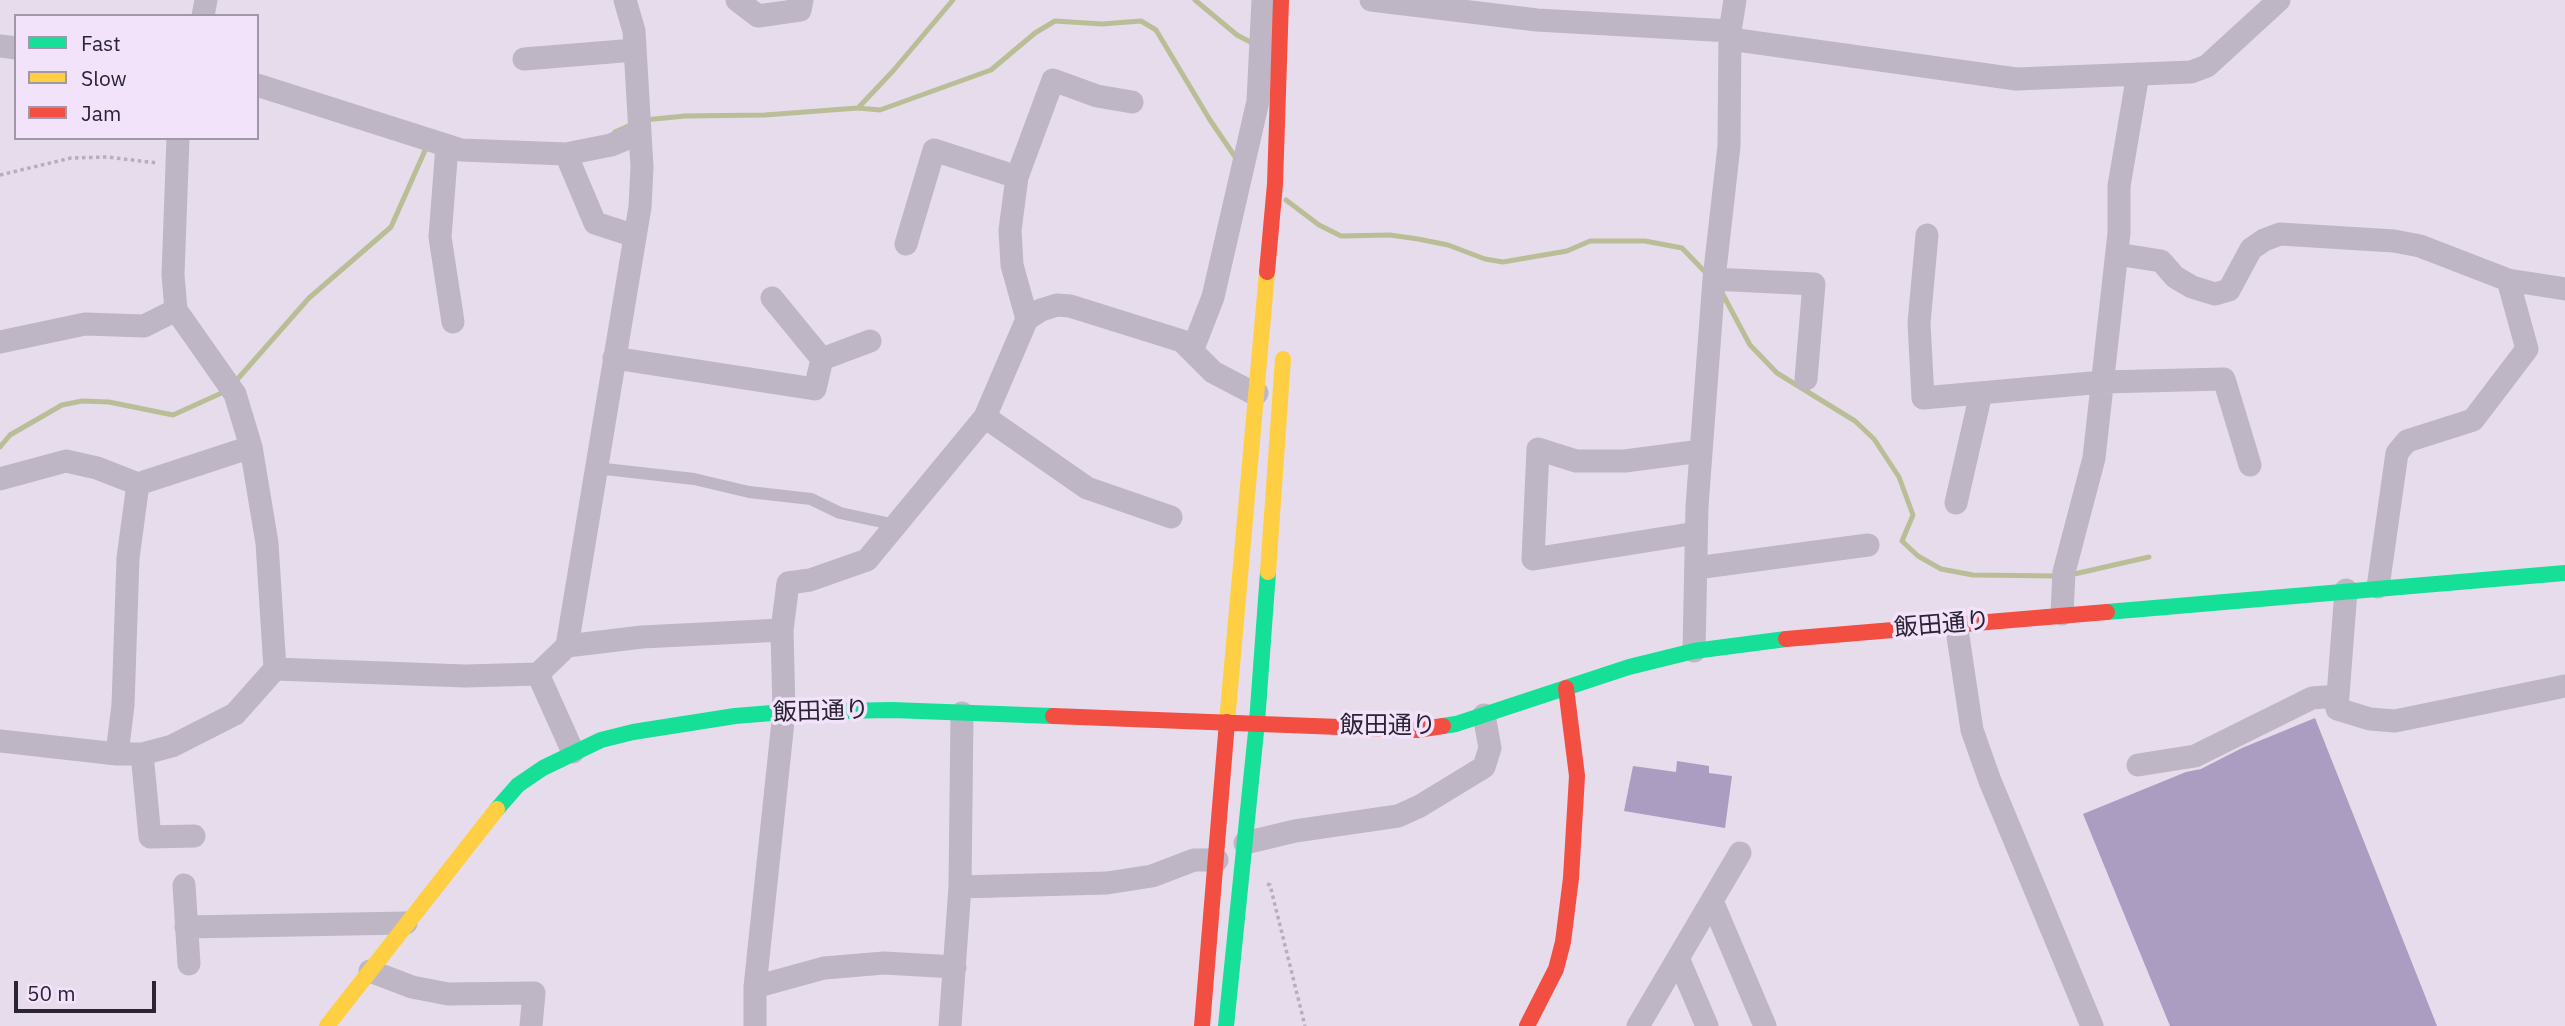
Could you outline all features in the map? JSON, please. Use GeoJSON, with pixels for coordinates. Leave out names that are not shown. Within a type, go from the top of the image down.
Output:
{"type":"FeatureCollection","features":[{"type":"Feature","properties":{"kind":"main road"},"geometry":{"type":"LineString","coordinates":[[1202,1026],[1241,548],[1275,184],[1281,0]]}},
{"type":"Feature","properties":{"kind":"main road"},"geometry":{"type":"LineString","coordinates":[[1226,1026],[1257,722],[1284,342]]}},
{"type":"Feature","properties":{"kind":"main road","name":"飯田通り"},"geometry":{"type":"LineString","coordinates":[[327,1026],[488,819],[518,785],[573,752],[601,740],[633,732],[736,716],[784,712],[892,710],[1417,730],[1456,724],[1629,667],[1693,651],[1759,640],[2565,573]]}},
{"type":"Feature","properties":{"kind":"main road"},"geometry":{"type":"LineString","coordinates":[[1527,1026],[1556,969],[1563,942],[1571,878],[1577,776],[1566,688]]}},
{"type":"Feature","properties":{"kind":"street"},"geometry":{"type":"LineString","coordinates":[[275,669],[465,676],[538,674],[567,646],[640,207],[642,166],[634,31],[625,0]]}},
{"type":"Feature","properties":{"kind":"street"},"geometry":{"type":"LineString","coordinates":[[737,0],[758,16],[800,10],[802,0]]}},
{"type":"Feature","properties":{"kind":"street"},"geometry":{"type":"LineString","coordinates":[[1192,351],[1213,297],[1258,100],[1263,0]]}},
{"type":"Feature","properties":{"kind":"street"},"geometry":{"type":"LineString","coordinates":[[1371,0],[1537,20],[1730,35],[2016,79],[2191,72],[2207,66],[2279,0]]}},
{"type":"Feature","properties":{"kind":"street"},"geometry":{"type":"LineString","coordinates":[[1693,651],[1701,451],[1714,279],[1729,146],[1730,35],[1735,0]]}},
{"type":"Feature","properties":{"kind":"street"},"geometry":{"type":"LineString","coordinates":[[524,59],[635,50]]}},
{"type":"Feature","properties":{"kind":"street"},"geometry":{"type":"LineString","coordinates":[[2063,614],[2064,572],[2094,458],[2117,254],[2119,186],[2138,74]]}},
{"type":"Feature","properties":{"kind":"street"},"geometry":{"type":"LineString","coordinates":[[1027,319],[1012,265],[1010,230],[1017,177],[1053,80],[1097,96],[1132,102]]}},
{"type":"Feature","properties":{"kind":"street"},"geometry":{"type":"LineString","coordinates":[[259,86],[461,150],[566,154],[611,145],[640,133]]}},
{"type":"Feature","properties":{"kind":"street"},"geometry":{"type":"LineString","coordinates":[[0,741],[117,754],[142,754],[172,746],[235,714],[275,669],[267,543],[251,447],[235,394],[176,310],[173,275],[178,140]]}},
{"type":"Feature","properties":{"kind":"street"},"geometry":{"type":"LineString","coordinates":[[447,146],[440,237],[453,322]]}},
{"type":"Feature","properties":{"kind":"street"},"geometry":{"type":"LineString","coordinates":[[906,244],[934,150],[1017,177]]}},
{"type":"Feature","properties":{"kind":"street"},"geometry":{"type":"LineString","coordinates":[[566,154],[596,223],[635,236]]}},
{"type":"Feature","properties":{"kind":"street"},"geometry":{"type":"LineString","coordinates":[[2117,254],[2161,261],[2175,277],[2215,294],[2229,290],[2251,248],[2280,234],[2394,241],[2420,246],[2508,280],[2565,289]]}},
{"type":"Feature","properties":{"kind":"street"},"geometry":{"type":"LineString","coordinates":[[1927,235],[1919,323],[1923,398],[2103,382],[2224,379],[2250,465]]}},
{"type":"Feature","properties":{"kind":"street"},"geometry":{"type":"LineString","coordinates":[[1714,279],[1814,284],[1806,379]]}},
{"type":"Feature","properties":{"kind":"street"},"geometry":{"type":"LineString","coordinates":[[2378,587],[2397,453],[2407,441],[2473,420],[2527,349],[2508,280]]}},
{"type":"Feature","properties":{"kind":"street"},"geometry":{"type":"LineString","coordinates":[[772,298],[822,359]]}},
{"type":"Feature","properties":{"kind":"street"},"geometry":{"type":"LineString","coordinates":[[755,1026],[755,987],[784,712],[782,631],[788,583],[810,580],[867,560],[985,417],[1027,319],[1041,310],[1057,305],[1070,306],[1182,341],[1213,372],[1257,393]]}},
{"type":"Feature","properties":{"kind":"street"},"geometry":{"type":"LineString","coordinates":[[0,341],[85,324],[144,327],[176,310]]}},
{"type":"Feature","properties":{"kind":"street"},"geometry":{"type":"LineString","coordinates":[[822,359],[870,341]]}},
{"type":"Feature","properties":{"kind":"street"},"geometry":{"type":"LineString","coordinates":[[614,358],[815,389],[822,359]]}},
{"type":"Feature","properties":{"kind":"street"},"geometry":{"type":"LineString","coordinates":[[1956,503],[1981,393]]}},
{"type":"Feature","properties":{"kind":"street"},"geometry":{"type":"LineString","coordinates":[[985,417],[1087,488],[1171,517]]}},
{"type":"Feature","properties":{"kind":"street"},"geometry":{"type":"LineString","coordinates":[[0,479],[23,470],[66,461],[97,468],[138,484],[251,447]]}},
{"type":"Feature","properties":{"kind":"street"},"geometry":{"type":"LineString","coordinates":[[1696,533],[1533,559],[1538,449],[1576,461],[1625,461],[1701,451]]}},
{"type":"Feature","properties":{"kind":"street"},"geometry":{"type":"LineString","coordinates":[[117,754],[123,705],[128,558],[138,484]]}},
{"type":"Feature","properties":{"kind":"street"},"geometry":{"type":"LineString","coordinates":[[1696,568],[1868,544]]}},
{"type":"Feature","properties":{"kind":"street"},"geometry":{"type":"LineString","coordinates":[[2346,590],[2337,709],[2370,719],[2395,721],[2421,718],[2565,686]]}},
{"type":"Feature","properties":{"kind":"street"},"geometry":{"type":"LineString","coordinates":[[1956,623],[1964,683],[1977,743],[1990,781],[2092,1026]]}},
{"type":"Feature","properties":{"kind":"street"},"geometry":{"type":"LineString","coordinates":[[567,646],[642,637],[782,631]]}},
{"type":"Feature","properties":{"kind":"street"},"geometry":{"type":"LineString","coordinates":[[538,674],[573,752]]}},
{"type":"Feature","properties":{"kind":"street"},"geometry":{"type":"LineString","coordinates":[[2138,765],[2195,756],[2312,698],[2338,696]]}},
{"type":"Feature","properties":{"kind":"street"},"geometry":{"type":"LineString","coordinates":[[950,1026],[960,887],[962,713]]}},
{"type":"Feature","properties":{"kind":"street"},"geometry":{"type":"LineString","coordinates":[[1245,843],[1295,831],[1398,816],[1420,806],[1484,766],[1490,748],[1484,715]]}},
{"type":"Feature","properties":{"kind":"street"},"geometry":{"type":"LineString","coordinates":[[142,754],[150,837],[194,836]]}},
{"type":"Feature","properties":{"kind":"street"},"geometry":{"type":"LineString","coordinates":[[1638,1026],[1740,853]]}},
{"type":"Feature","properties":{"kind":"street"},"geometry":{"type":"LineString","coordinates":[[960,887],[1107,883],[1152,876],[1194,860],[1217,860]]}},
{"type":"Feature","properties":{"kind":"street"},"geometry":{"type":"LineString","coordinates":[[184,885],[189,964]]}},
{"type":"Feature","properties":{"kind":"street"},"geometry":{"type":"LineString","coordinates":[[1712,901],[1765,1026]]}},
{"type":"Feature","properties":{"kind":"street"},"geometry":{"type":"LineString","coordinates":[[186,927],[406,923]]}},
{"type":"Feature","properties":{"kind":"street"},"geometry":{"type":"LineString","coordinates":[[1678,958],[1707,1026]]}},
{"type":"Feature","properties":{"kind":"street"},"geometry":{"type":"LineString","coordinates":[[755,987],[824,968],[884,963],[955,967]]}},
{"type":"Feature","properties":{"kind":"street"},"geometry":{"type":"LineString","coordinates":[[370,971],[412,987],[448,994],[534,993],[531,1026]]}},
{"type":"Feature","properties":{"kind":"lane"},"geometry":{"type":"LineString","coordinates":[[596,468],[694,479],[749,492],[811,499],[841,513],[896,525]]}},
{"type":"Feature","properties":{"kind":"path"},"geometry":{"type":"LineString","coordinates":[[0,175],[71,158],[107,157],[177,166]]}},
{"type":"Feature","properties":{"kind":"path"},"geometry":{"type":"LineString","coordinates":[[1241,876],[1270,885],[1305,1026]]}},
{"type":"Feature","properties":{"kind":"building"},"geometry":{"type":"Polygon","coordinates":[[[2315,718],[2437,1026],[2170,1026],[2083,814],[2186,772],[2201,769],[2242,748],[2315,718]]]}},
{"type":"Feature","properties":{"kind":"building"},"geometry":{"type":"Polygon","coordinates":[[[1677,761],[1709,766],[1709,773],[1732,776],[1725,828],[1624,811],[1633,766],[1676,772],[1677,761]]]}},
{"type":"Feature","properties":{"kind":"waterway"},"geometry":{"type":"LineString","coordinates":[[858,108],[953,0]]}},
{"type":"Feature","properties":{"kind":"waterway"},"geometry":{"type":"LineString","coordinates":[[1195,0],[1237,35],[1254,44]]}},
{"type":"Feature","properties":{"kind":"waterway"},"geometry":{"type":"LineString","coordinates":[[644,120],[858,108],[880,110],[991,70],[1035,33],[1055,21],[1102,24],[1141,21],[1156,30],[1238,161]]}},
{"type":"Feature","properties":{"kind":"waterway"},"geometry":{"type":"LineString","coordinates":[[615,132],[635,123]]}},
{"type":"Feature","properties":{"kind":"waterway"},"geometry":{"type":"LineString","coordinates":[[235,382],[309,298],[391,227],[427,146]]}},
{"type":"Feature","properties":{"kind":"waterway"},"geometry":{"type":"LineString","coordinates":[[1286,200],[1319,225],[1341,236],[1390,235],[1418,239],[1503,262],[1567,251],[1590,241],[1645,241],[1682,248],[1708,275]]}},
{"type":"Feature","properties":{"kind":"waterway"},"geometry":{"type":"LineString","coordinates":[[1721,291],[1750,345],[1777,373],[1855,421],[1874,439],[1899,477],[1913,515],[1902,541],[1918,556],[1941,569],[1973,575],[2057,576]]}},
{"type":"Feature","properties":{"kind":"waterway"},"geometry":{"type":"LineString","coordinates":[[0,447],[10,435],[62,405],[82,401],[109,402],[173,415],[226,391]]}},
{"type":"Feature","properties":{"kind":"waterway"},"geometry":{"type":"LineString","coordinates":[[2070,575],[2149,557]]}},
{"type":"Feature","properties":{"kind":"traffic: fast"},"geometry":{"type":"LineString","coordinates":[[1226,1026],[1257,722],[1268,572]]}},
{"type":"Feature","properties":{"kind":"traffic: fast"},"geometry":{"type":"LineString","coordinates":[[2107,612],[2565,573]]}},
{"type":"Feature","properties":{"kind":"traffic: fast"},"geometry":{"type":"LineString","coordinates":[[1443,726],[1629,667],[1694,651],[1786,639]]}},
{"type":"Feature","properties":{"kind":"traffic: fast"},"geometry":{"type":"LineString","coordinates":[[497,809],[518,785],[543,768],[601,740],[633,732],[735,716],[784,712],[892,710],[1053,716]]}},
{"type":"Feature","properties":{"kind":"traffic: slow"},"geometry":{"type":"LineString","coordinates":[[1227,722],[1267,272]]}},
{"type":"Feature","properties":{"kind":"traffic: slow"},"geometry":{"type":"LineString","coordinates":[[1268,572],[1283,359]]}},
{"type":"Feature","properties":{"kind":"traffic: slow"},"geometry":{"type":"LineString","coordinates":[[327,1026],[497,809]]}},
{"type":"Feature","properties":{"kind":"traffic: jam"},"geometry":{"type":"LineString","coordinates":[[1267,272],[1275,184],[1281,0]]}},
{"type":"Feature","properties":{"kind":"traffic: jam"},"geometry":{"type":"LineString","coordinates":[[1786,639],[2107,612]]}},
{"type":"Feature","properties":{"kind":"traffic: jam"},"geometry":{"type":"LineString","coordinates":[[1527,1026],[1556,969],[1563,942],[1571,878],[1577,776],[1566,688]]}},
{"type":"Feature","properties":{"kind":"traffic: jam"},"geometry":{"type":"LineString","coordinates":[[1053,716],[1417,730],[1443,726]]}},
{"type":"Feature","properties":{"kind":"traffic: jam"},"geometry":{"type":"LineString","coordinates":[[1202,1026],[1227,722]]}}]}
